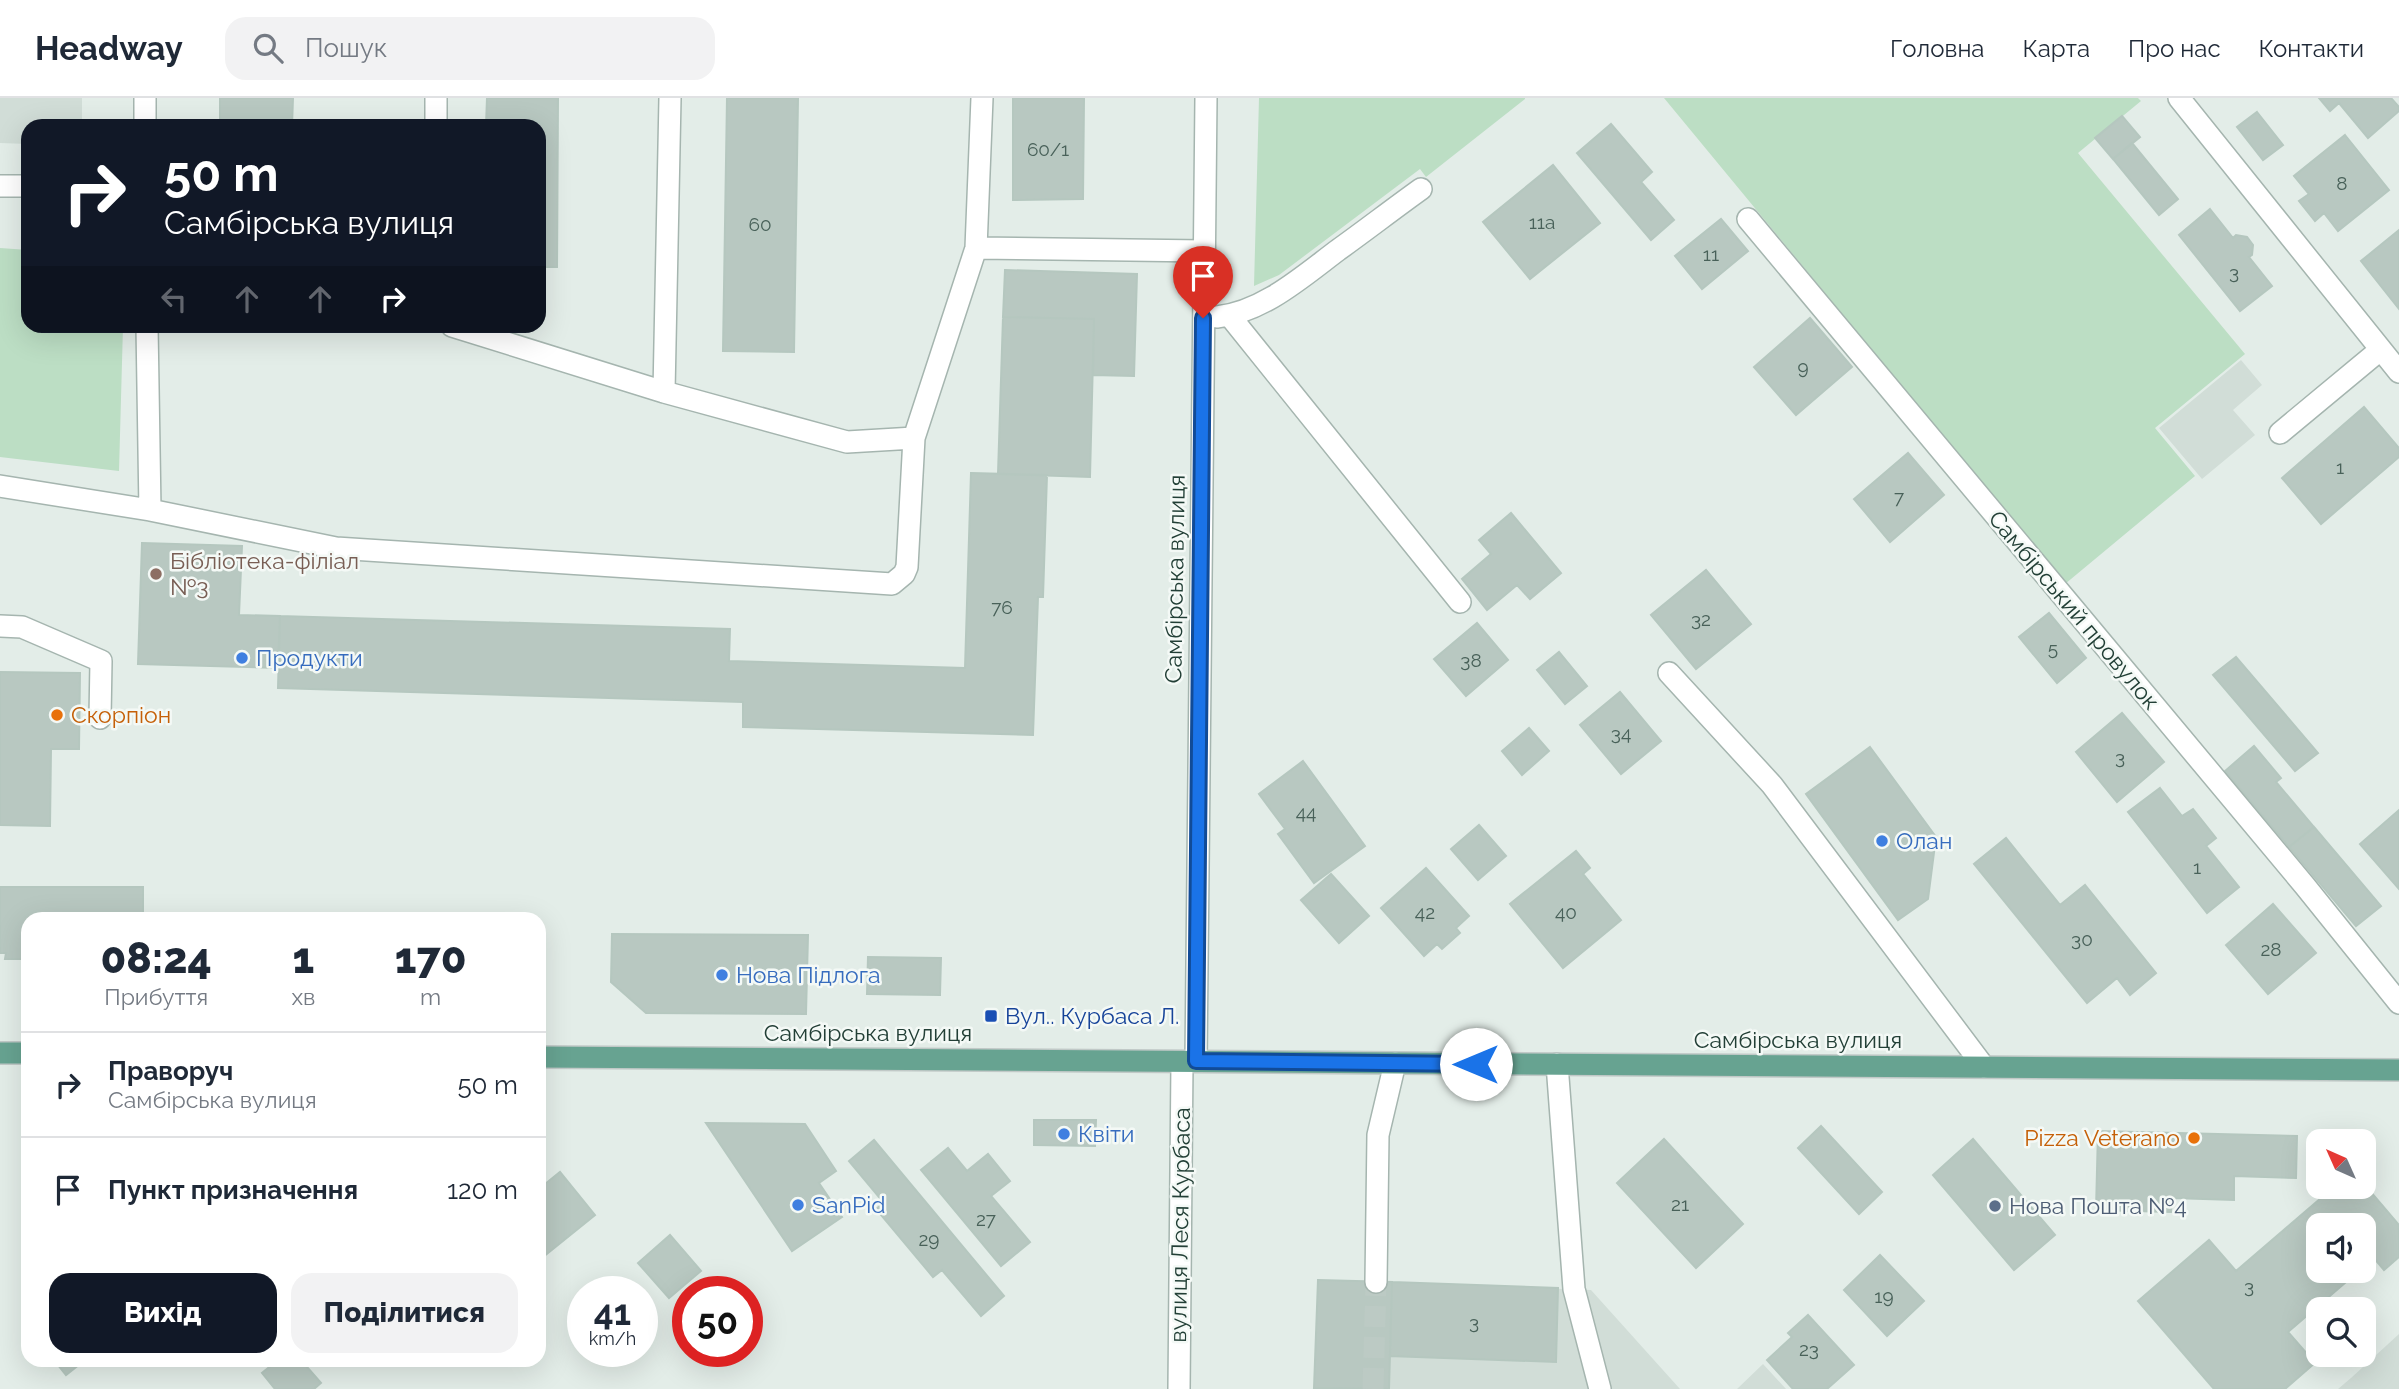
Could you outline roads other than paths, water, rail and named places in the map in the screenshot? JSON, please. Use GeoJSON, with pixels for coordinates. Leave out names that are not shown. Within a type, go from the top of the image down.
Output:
{"type":"FeatureCollection","features":[{"type":"Feature","properties":{"kind":"main road"},"geometry":{"type":"LineString","coordinates":[[0,1052],[21,1053]]}},
{"type":"Feature","properties":{"kind":"main road","name":"Самбірська вулиця"},"geometry":{"type":"LineString","coordinates":[[546,1057],[2399,1070]]}},
{"type":"Feature","properties":{"kind":"street"},"geometry":{"type":"LineString","coordinates":[[145,98],[145,119]]}},
{"type":"Feature","properties":{"kind":"street"},"geometry":{"type":"LineString","coordinates":[[436,98],[436,119]]}},
{"type":"Feature","properties":{"kind":"street"},"geometry":{"type":"LineString","coordinates":[[664,391],[670,98]]}},
{"type":"Feature","properties":{"kind":"street"},"geometry":{"type":"LineString","coordinates":[[0,486],[150,510],[336,548],[892,584],[904,575],[906,567],[914,438],[976,248],[982,98]]}},
{"type":"Feature","properties":{"kind":"street","name":"Самбірська вулиця"},"geometry":{"type":"LineString","coordinates":[[1189,1061],[1206,98]]}},
{"type":"Feature","properties":{"kind":"street"},"geometry":{"type":"LineString","coordinates":[[2179,98],[2399,372]]}},
{"type":"Feature","properties":{"kind":"street"},"geometry":{"type":"LineString","coordinates":[[0,187],[21,186]]}},
{"type":"Feature","properties":{"kind":"street"},"geometry":{"type":"LineString","coordinates":[[1203,318],[1230,315],[1260,304],[1287,288],[1421,189]]}},
{"type":"Feature","properties":{"kind":"street","name":"Самбірський провулок"},"geometry":{"type":"LineString","coordinates":[[1748,219],[2399,1003]]}},
{"type":"Feature","properties":{"kind":"street"},"geometry":{"type":"LineString","coordinates":[[976,248],[1204,251]]}},
{"type":"Feature","properties":{"kind":"street"},"geometry":{"type":"LineString","coordinates":[[1230,315],[1460,602]]}},
{"type":"Feature","properties":{"kind":"street"},"geometry":{"type":"LineString","coordinates":[[147,333],[150,510]]}},
{"type":"Feature","properties":{"kind":"street"},"geometry":{"type":"LineString","coordinates":[[475,333],[664,391],[847,442],[914,438]]}},
{"type":"Feature","properties":{"kind":"street"},"geometry":{"type":"LineString","coordinates":[[2280,433],[2380,350]]}},
{"type":"Feature","properties":{"kind":"street"},"geometry":{"type":"LineString","coordinates":[[0,626],[22,626],[100,661],[100,718]]}},
{"type":"Feature","properties":{"kind":"street"},"geometry":{"type":"LineString","coordinates":[[1669,673],[1772,785],[1984,1067]]}},
{"type":"Feature","properties":{"kind":"street","name":"вулиця Леся Курбаса"},"geometry":{"type":"LineString","coordinates":[[1179,1389],[1189,1061]]}},
{"type":"Feature","properties":{"kind":"street"},"geometry":{"type":"LineString","coordinates":[[1376,1282],[1378,1136],[1395,1063]]}},
{"type":"Feature","properties":{"kind":"street"},"geometry":{"type":"LineString","coordinates":[[1557,1064],[1574,1289],[1600,1389]]}},
{"type":"Feature","properties":{"kind":"tunnel"},"geometry":{"type":"LineString","coordinates":[[1373,1389],[1376,1282]]}},
{"type":"Feature","properties":{"kind":"place","name":"Бібліотека-філіал №3"},"geometry":{"type":"Point","coordinates":[156,574]}},
{"type":"Feature","properties":{"kind":"place","name":"Продукти"},"geometry":{"type":"Point","coordinates":[242,658]}},
{"type":"Feature","properties":{"kind":"place","name":"Скорпіон"},"geometry":{"type":"Point","coordinates":[57,715]}},
{"type":"Feature","properties":{"kind":"place","name":"Олан"},"geometry":{"type":"Point","coordinates":[1882,841]}},
{"type":"Feature","properties":{"kind":"place","name":"Нова Підлога"},"geometry":{"type":"Point","coordinates":[722,975]}},
{"type":"Feature","properties":{"kind":"place","name":"Вул.. Курбаса Л."},"geometry":{"type":"Point","coordinates":[991,1016]}},
{"type":"Feature","properties":{"kind":"place","name":"Квіти"},"geometry":{"type":"Point","coordinates":[1064,1134]}},
{"type":"Feature","properties":{"kind":"place","name":"Pizza Veterano"},"geometry":{"type":"Point","coordinates":[2194,1138]}},
{"type":"Feature","properties":{"kind":"place","name":"SanPid"},"geometry":{"type":"Point","coordinates":[798,1205]}},
{"type":"Feature","properties":{"kind":"place","name":"Нова Пошта №4"},"geometry":{"type":"Point","coordinates":[1995,1206]}}]}
